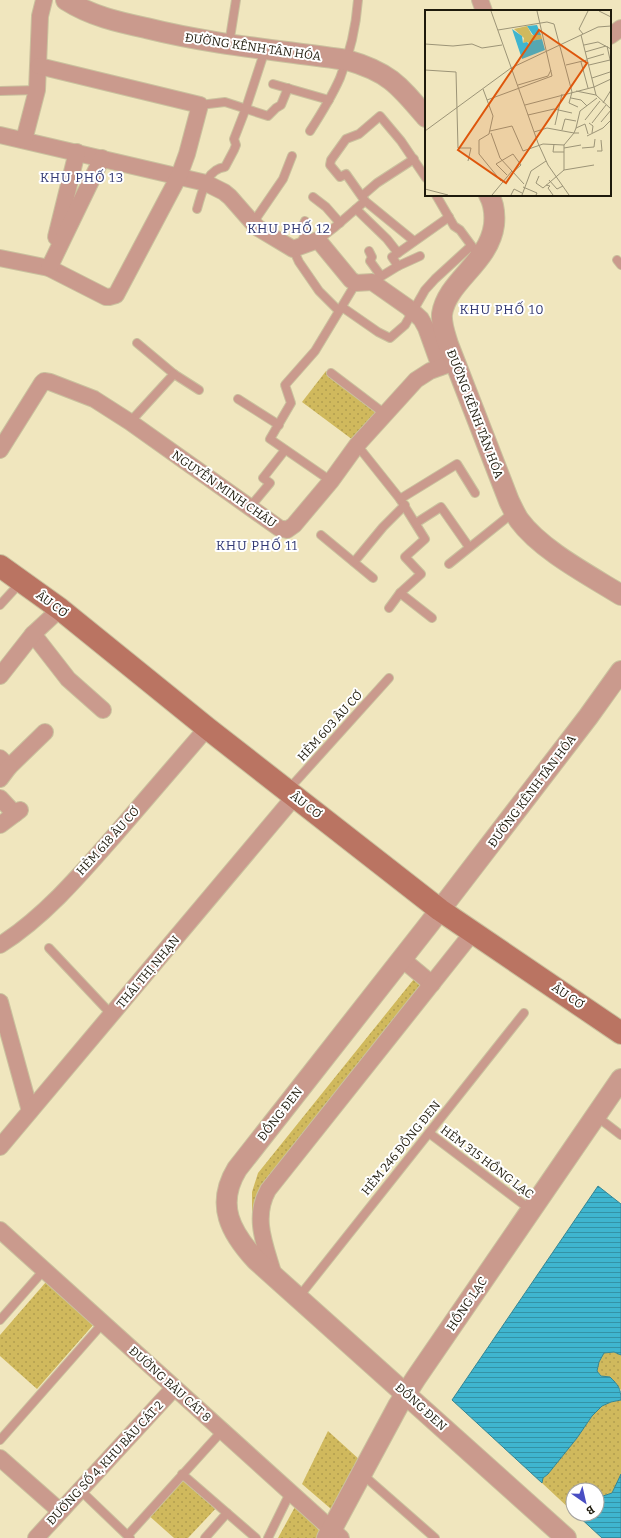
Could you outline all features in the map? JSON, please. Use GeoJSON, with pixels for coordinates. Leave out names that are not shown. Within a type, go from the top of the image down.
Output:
{"type":"FeatureCollection","features":[{"type":"Feature","properties":{"kind":"main road","name":"ÂU CƠ"},"geometry":{"type":"LineString","coordinates":[[0,566],[60,609],[208,728],[440,910],[621,1032]]}},
{"type":"Feature","properties":{"kind":"street"},"geometry":{"type":"LineString","coordinates":[[24,140],[37,90],[40,16],[44,0]]}},
{"type":"Feature","properties":{"kind":"street","name":"ĐƯỜNG KÊNH TÂN HÓA"},"geometry":{"type":"LineString","coordinates":[[66,0],[78,8],[115,21],[177,36],[229,45],[347,60],[373,68],[391,79],[425,115]]}},
{"type":"Feature","properties":{"kind":"street"},"geometry":{"type":"LineString","coordinates":[[480,0],[484,10]]}},
{"type":"Feature","properties":{"kind":"street"},"geometry":{"type":"LineString","coordinates":[[611,35],[621,28]]}},
{"type":"Feature","properties":{"kind":"street"},"geometry":{"type":"LineString","coordinates":[[0,258],[49,268],[106,296],[109,297],[116,295],[179,176],[187,154],[200,105],[39,66]]}},
{"type":"Feature","properties":{"kind":"street"},"geometry":{"type":"LineString","coordinates":[[0,136],[24,140],[206,183],[230,196],[252,222],[296,247],[318,240],[351,280],[370,280],[414,312],[421,319],[448,365]]}},
{"type":"Feature","properties":{"kind":"street"},"geometry":{"type":"LineString","coordinates":[[49,268],[76,152]]}},
{"type":"Feature","properties":{"kind":"street"},"geometry":{"type":"LineString","coordinates":[[49,268],[102,158]]}},
{"type":"Feature","properties":{"kind":"street","name":"ĐƯỜNG KÊNH TÂN HÓA"},"geometry":{"type":"LineString","coordinates":[[489,196],[494,209],[495,220],[490,241],[476,252],[449,297],[442,314],[448,365],[514,512],[531,533],[552,550],[621,595]]}},
{"type":"Feature","properties":{"kind":"street","name":"NGUYỄN MINH CHÂU"},"geometry":{"type":"LineString","coordinates":[[0,450],[44,381],[50,382],[94,400],[130,422],[279,528],[287,530],[294,525],[331,482],[357,445],[420,376],[448,365]]}},
{"type":"Feature","properties":{"kind":"street"},"geometry":{"type":"LineString","coordinates":[[0,676],[33,634],[60,609]]}},
{"type":"Feature","properties":{"kind":"street"},"geometry":{"type":"LineString","coordinates":[[33,634],[68,679],[103,710]]}},
{"type":"Feature","properties":{"kind":"street","name":"ĐƯỜNG KÊNH TÂN HÓA"},"geometry":{"type":"LineString","coordinates":[[440,910],[588,717],[621,671]]}},
{"type":"Feature","properties":{"kind":"street","name":"HẺM 618 ÂU CƠ"},"geometry":{"type":"LineString","coordinates":[[0,945],[17,934],[49,905],[94,859],[208,728]]}},
{"type":"Feature","properties":{"kind":"street"},"geometry":{"type":"LineString","coordinates":[[3,768],[45,732]]}},
{"type":"Feature","properties":{"kind":"street","name":"THÁI THỊ NHẠN"},"geometry":{"type":"LineString","coordinates":[[0,1148],[112,1014],[291,793]]}},
{"type":"Feature","properties":{"kind":"street"},"geometry":{"type":"LineString","coordinates":[[0,798],[17,812],[0,825]]}},
{"type":"Feature","properties":{"kind":"street","name":"ĐỒNG ĐEN"},"geometry":{"type":"LineString","coordinates":[[440,910],[237,1169],[230,1183],[227,1209],[230,1226],[245,1248],[297,1298],[566,1538]]}},
{"type":"Feature","properties":{"kind":"street"},"geometry":{"type":"LineString","coordinates":[[274,1276],[262,1233],[260,1219],[261,1208],[266,1194],[473,932]]}},
{"type":"Feature","properties":{"kind":"street"},"geometry":{"type":"LineString","coordinates":[[402,959],[432,984]]}},
{"type":"Feature","properties":{"kind":"street"},"geometry":{"type":"LineString","coordinates":[[0,1002],[30,1111]]}},
{"type":"Feature","properties":{"kind":"street","name":"HỒNG LẠC"},"geometry":{"type":"LineString","coordinates":[[333,1535],[362,1474],[406,1394],[621,1079]]}},
{"type":"Feature","properties":{"kind":"street","name":"ĐƯỜNG BÀU CÁT 8"},"geometry":{"type":"LineString","coordinates":[[0,1230],[290,1493],[333,1535]]}},
{"type":"Feature","properties":{"kind":"street","name":"ĐƯỜNG SỐ 4, KHU BÀU CÁT 2"},"geometry":{"type":"LineString","coordinates":[[36,1538],[174,1388]]}},
{"type":"Feature","properties":{"kind":"street"},"geometry":{"type":"LineString","coordinates":[[0,1458],[60,1512]]}},
{"type":"Feature","properties":{"kind":"lane"},"geometry":{"type":"LineString","coordinates":[[229,45],[236,0]]}},
{"type":"Feature","properties":{"kind":"lane"},"geometry":{"type":"LineString","coordinates":[[310,131],[329,100],[347,60],[353,37],[358,0]]}},
{"type":"Feature","properties":{"kind":"lane"},"geometry":{"type":"LineString","coordinates":[[197,209],[206,183],[214,170],[225,167],[234,150],[236,145],[234,139],[265,50]]}},
{"type":"Feature","properties":{"kind":"lane"},"geometry":{"type":"LineString","coordinates":[[273,84],[329,100]]}},
{"type":"Feature","properties":{"kind":"lane"},"geometry":{"type":"LineString","coordinates":[[200,105],[225,102],[268,116],[281,105],[288,88]]}},
{"type":"Feature","properties":{"kind":"lane"},"geometry":{"type":"LineString","coordinates":[[0,91],[37,90]]}},
{"type":"Feature","properties":{"kind":"lane"},"geometry":{"type":"LineString","coordinates":[[414,241],[364,198],[346,174],[340,177],[330,165],[331,160],[346,139],[359,134],[380,116],[414,159],[425,176]]}},
{"type":"Feature","properties":{"kind":"lane"},"geometry":{"type":"LineString","coordinates":[[252,222],[283,179],[292,156]]}},
{"type":"Feature","properties":{"kind":"lane"},"geometry":{"type":"LineString","coordinates":[[318,240],[356,209],[376,183],[414,159]]}},
{"type":"Feature","properties":{"kind":"lane"},"geometry":{"type":"LineString","coordinates":[[305,221],[302,228],[306,232],[296,247],[299,262],[319,291],[340,309],[390,338],[405,325],[414,312],[425,290],[435,279],[476,252],[460,230],[454,226],[437,196]]}},
{"type":"Feature","properties":{"kind":"lane"},"geometry":{"type":"LineString","coordinates":[[313,197],[326,207],[340,223]]}},
{"type":"Feature","properties":{"kind":"lane"},"geometry":{"type":"LineString","coordinates":[[356,209],[387,239],[398,253]]}},
{"type":"Feature","properties":{"kind":"lane"},"geometry":{"type":"LineString","coordinates":[[398,266],[392,257],[449,217]]}},
{"type":"Feature","properties":{"kind":"lane"},"geometry":{"type":"LineString","coordinates":[[369,251],[372,257],[370,261],[370,280]]}},
{"type":"Feature","properties":{"kind":"lane"},"geometry":{"type":"LineString","coordinates":[[331,482],[270,439],[291,404],[285,385],[315,351],[340,309],[370,280],[420,256]]}},
{"type":"Feature","properties":{"kind":"lane"},"geometry":{"type":"LineString","coordinates":[[137,343],[174,374],[199,390]]}},
{"type":"Feature","properties":{"kind":"lane"},"geometry":{"type":"LineString","coordinates":[[330,373],[385,414]]}},
{"type":"Feature","properties":{"kind":"lane"},"geometry":{"type":"LineString","coordinates":[[130,422],[174,374]]}},
{"type":"Feature","properties":{"kind":"lane"},"geometry":{"type":"LineString","coordinates":[[238,399],[279,425]]}},
{"type":"Feature","properties":{"kind":"lane"},"geometry":{"type":"LineString","coordinates":[[357,445],[403,502],[425,540],[405,557],[421,574],[400,593],[389,608]]}},
{"type":"Feature","properties":{"kind":"lane"},"geometry":{"type":"LineString","coordinates":[[250,507],[270,483],[264,478],[285,450]]}},
{"type":"Feature","properties":{"kind":"lane"},"geometry":{"type":"LineString","coordinates":[[354,562],[403,502],[457,464],[475,494]]}},
{"type":"Feature","properties":{"kind":"lane"},"geometry":{"type":"LineString","coordinates":[[416,523],[441,507],[469,547]]}},
{"type":"Feature","properties":{"kind":"lane"},"geometry":{"type":"LineString","coordinates":[[449,564],[514,512]]}},
{"type":"Feature","properties":{"kind":"lane"},"geometry":{"type":"LineString","coordinates":[[322,535],[374,578]]}},
{"type":"Feature","properties":{"kind":"lane"},"geometry":{"type":"LineString","coordinates":[[0,605],[21,582]]}},
{"type":"Feature","properties":{"kind":"lane"},"geometry":{"type":"LineString","coordinates":[[400,593],[432,618]]}},
{"type":"Feature","properties":{"kind":"lane","name":"HẺM 603 ÂU CƠ"},"geometry":{"type":"LineString","coordinates":[[291,793],[389,678]]}},
{"type":"Feature","properties":{"kind":"lane"},"geometry":{"type":"LineString","coordinates":[[49,948],[112,1014]]}},
{"type":"Feature","properties":{"kind":"lane","name":"HẺM 246 ĐỒNG ĐEN"},"geometry":{"type":"LineString","coordinates":[[297,1298],[524,1013]]}},
{"type":"Feature","properties":{"kind":"lane"},"geometry":{"type":"LineString","coordinates":[[596,1116],[621,1135]]}},
{"type":"Feature","properties":{"kind":"lane","name":"HẺM 315 HỒNG LẠC"},"geometry":{"type":"LineString","coordinates":[[429,1133],[531,1210]]}},
{"type":"Feature","properties":{"kind":"lane"},"geometry":{"type":"LineString","coordinates":[[0,1320],[44,1270]]}},
{"type":"Feature","properties":{"kind":"lane"},"geometry":{"type":"LineString","coordinates":[[0,1440],[103,1323]]}},
{"type":"Feature","properties":{"kind":"lane"},"geometry":{"type":"LineString","coordinates":[[80,1490],[129,1537],[182,1474],[222,1431]]}},
{"type":"Feature","properties":{"kind":"lane"},"geometry":{"type":"LineString","coordinates":[[182,1474],[256,1538]]}},
{"type":"Feature","properties":{"kind":"lane"},"geometry":{"type":"LineString","coordinates":[[362,1474],[435,1538]]}},
{"type":"Feature","properties":{"kind":"lane"},"geometry":{"type":"LineString","coordinates":[[268,1538],[290,1493]]}},
{"type":"Feature","properties":{"kind":"lane"},"geometry":{"type":"LineString","coordinates":[[204,1538],[227,1513]]}},
{"type":"Feature","properties":{"kind":"shaded area"},"geometry":{"type":"Polygon","coordinates":[[[326,371],[378,412],[353,440],[302,402],[326,371]]]}},
{"type":"Feature","properties":{"kind":"shaded area"},"geometry":{"type":"Polygon","coordinates":[[[418,974],[427,982],[266,1179],[256,1197],[254,1227],[252,1192],[258,1173],[418,974]]]}},
{"type":"Feature","properties":{"kind":"shaded area"},"geometry":{"type":"Polygon","coordinates":[[[46,1282],[94,1324],[37,1389],[0,1356],[0,1335],[46,1282]]]}},
{"type":"Feature","properties":{"kind":"shaded area"},"geometry":{"type":"Polygon","coordinates":[[[614,1352],[621,1355],[621,1390],[597,1371],[599,1362],[604,1353],[614,1352]]]}},
{"type":"Feature","properties":{"kind":"shaded area"},"geometry":{"type":"Polygon","coordinates":[[[621,1400],[621,1474],[612,1493],[605,1495],[605,1482],[565,1482],[565,1504],[542,1483],[543,1478],[548,1474],[577,1438],[592,1416],[602,1406],[621,1400]]]}},
{"type":"Feature","properties":{"kind":"shaded area"},"geometry":{"type":"Polygon","coordinates":[[[328,1431],[361,1461],[339,1501],[331,1509],[302,1484],[328,1431]]]}},
{"type":"Feature","properties":{"kind":"shaded area"},"geometry":{"type":"Polygon","coordinates":[[[184,1474],[218,1506],[188,1538],[174,1538],[147,1514],[184,1474]]]}},
{"type":"Feature","properties":{"kind":"shaded area"},"geometry":{"type":"Polygon","coordinates":[[[296,1505],[323,1535],[321,1538],[278,1538],[296,1505]]]}},
{"type":"Feature","properties":{"kind":"water"},"geometry":{"type":"Polygon","coordinates":[[[598,1186],[621,1204],[621,1355],[614,1352],[604,1353],[599,1362],[597,1371],[601,1376],[610,1377],[615,1382],[620,1390],[621,1400],[602,1406],[592,1416],[577,1438],[548,1474],[543,1478],[542,1483],[452,1400],[598,1186]]]}},
{"type":"Feature","properties":{"kind":"water"},"geometry":{"type":"Polygon","coordinates":[[[621,1474],[621,1538],[602,1538],[585,1522],[605,1522],[605,1495],[612,1493],[621,1474]]]}},
{"type":"Feature","properties":{"kind":"district","name":"KHU PHỐ 13"},"geometry":{"type":"Point","coordinates":[82,177]}},
{"type":"Feature","properties":{"kind":"district","name":"KHU PHỐ 12"},"geometry":{"type":"Point","coordinates":[289,228]}},
{"type":"Feature","properties":{"kind":"district","name":"KHU PHỐ 10"},"geometry":{"type":"Point","coordinates":[502,309]}},
{"type":"Feature","properties":{"kind":"district","name":"KHU PHỐ 11"},"geometry":{"type":"Point","coordinates":[257,545]}}]}
